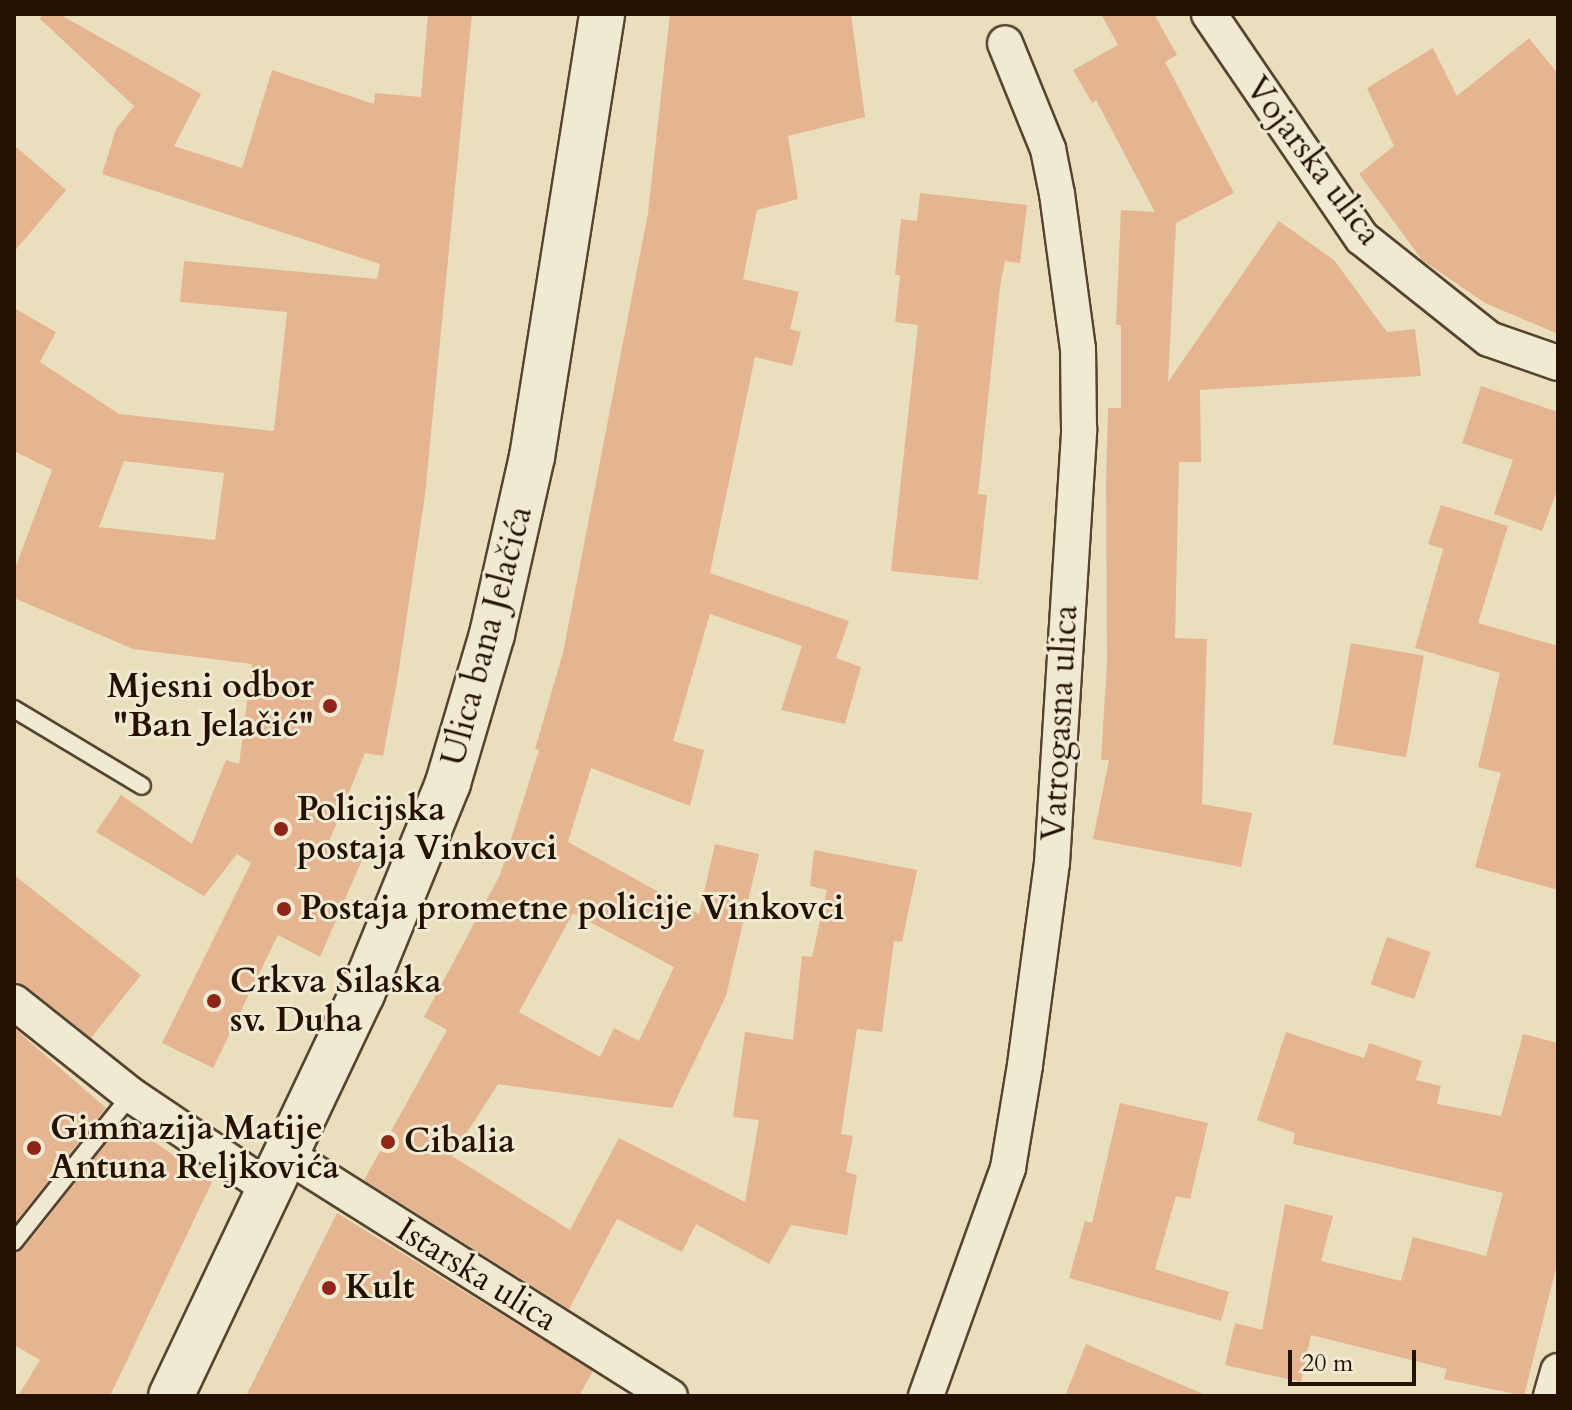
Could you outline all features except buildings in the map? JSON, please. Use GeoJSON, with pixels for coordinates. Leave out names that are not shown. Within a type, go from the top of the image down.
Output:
{"type":"FeatureCollection","features":[{"type":"Feature","properties":{"kind":"main road","name":"Ulica bana Jelačića"},"geometry":{"type":"LineString","coordinates":[[171,1396],[403,899],[448,783],[492,634],[535,442],[602,14]]}},
{"type":"Feature","properties":{"kind":"street","name":"Vojarska ulica"},"geometry":{"type":"LineString","coordinates":[[1209,14],[1362,238],[1489,339],[1558,363]]}},
{"type":"Feature","properties":{"kind":"street","name":"Vatrogasna ulica"},"geometry":{"type":"LineString","coordinates":[[926,1396],[1008,1168],[1025,1065],[1052,863],[1079,429],[1078,349],[1057,194],[1048,149],[1005,43]]}},
{"type":"Feature","properties":{"kind":"street","name":"Istarska ulica"},"geometry":{"type":"LineString","coordinates":[[14,1002],[131,1095],[277,1171],[670,1396]]}},
{"type":"Feature","properties":{"kind":"street"},"geometry":{"type":"LineString","coordinates":[[1551,1396],[1558,1371]]}},
{"type":"Feature","properties":{"kind":"lane"},"geometry":{"type":"LineString","coordinates":[[14,709],[142,786]]}},
{"type":"Feature","properties":{"kind":"lane"},"geometry":{"type":"LineString","coordinates":[[14,1242],[131,1095]]}},
{"type":"Feature","properties":{"kind":"place","name":"Mjesni odbor \"Ban Jelačić\""},"geometry":{"type":"Point","coordinates":[330,706]}},
{"type":"Feature","properties":{"kind":"place","name":"Policijska postaja Vinkovci"},"geometry":{"type":"Point","coordinates":[281,829]}},
{"type":"Feature","properties":{"kind":"place","name":"Postaja prometne policije Vinkovci"},"geometry":{"type":"Point","coordinates":[284,909]}},
{"type":"Feature","properties":{"kind":"place","name":"Crkva Silaska sv. Duha"},"geometry":{"type":"Point","coordinates":[214,1001]}},
{"type":"Feature","properties":{"kind":"place","name":"Cibalia"},"geometry":{"type":"Point","coordinates":[388,1142]}},
{"type":"Feature","properties":{"kind":"place","name":"Gimnazija Matije Antuna Reljkovića"},"geometry":{"type":"Point","coordinates":[34,1148]}},
{"type":"Feature","properties":{"kind":"place","name":"Kult"},"geometry":{"type":"Point","coordinates":[329,1288]}}]}
